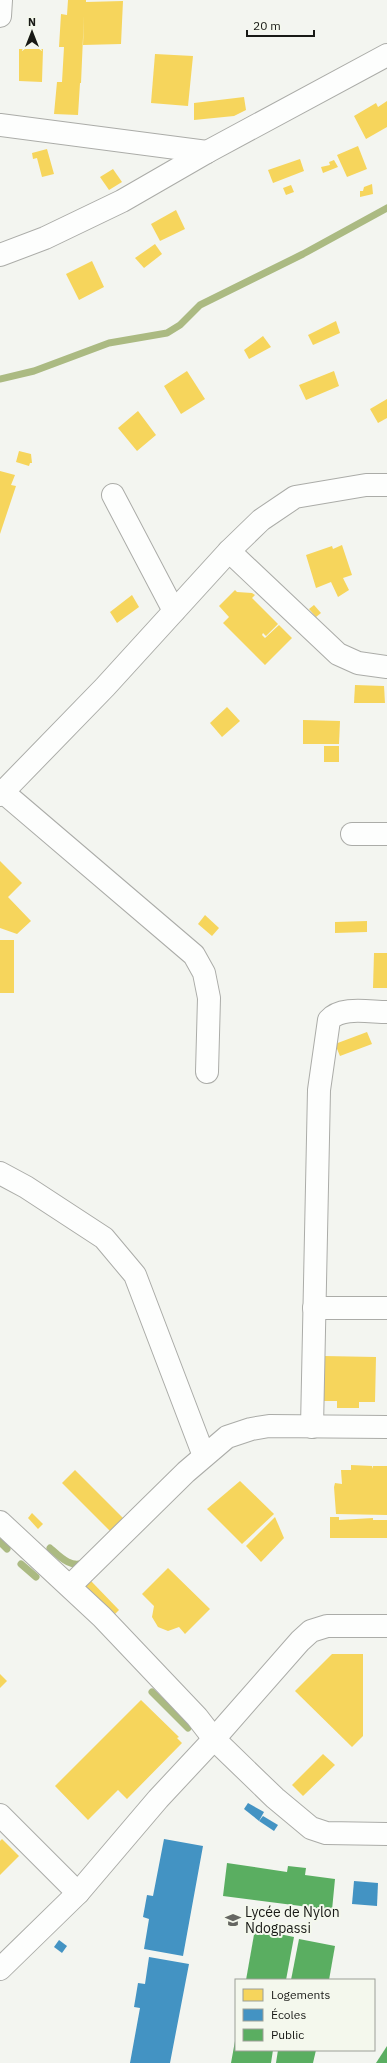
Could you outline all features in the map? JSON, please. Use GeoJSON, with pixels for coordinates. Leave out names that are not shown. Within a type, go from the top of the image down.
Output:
{"type":"FeatureCollection","features":[{"type":"Feature","properties":{"kind":"street"},"geometry":{"type":"LineString","coordinates":[[0,16],[2,0]]}},
{"type":"Feature","properties":{"kind":"street"},"geometry":{"type":"LineString","coordinates":[[0,255],[45,238],[122,201],[207,152],[387,55]]}},
{"type":"Feature","properties":{"kind":"street"},"geometry":{"type":"LineString","coordinates":[[0,125],[207,152]]}},
{"type":"Feature","properties":{"kind":"street"},"geometry":{"type":"LineString","coordinates":[[207,1072],[209,998],[204,974],[194,955],[2,794],[105,687],[229,550],[261,520],[295,497],[366,485],[387,485]]}},
{"type":"Feature","properties":{"kind":"street"},"geometry":{"type":"LineString","coordinates":[[113,495],[174,611]]}},
{"type":"Feature","properties":{"kind":"street"},"geometry":{"type":"LineString","coordinates":[[229,550],[338,654],[358,663],[387,667]]}},
{"type":"Feature","properties":{"kind":"street"},"geometry":{"type":"LineString","coordinates":[[352,834],[387,834]]}},
{"type":"Feature","properties":{"kind":"street"},"geometry":{"type":"LineString","coordinates":[[312,1427],[319,1090],[329,1020],[334,1014],[342,1012],[387,1012]]}},
{"type":"Feature","properties":{"kind":"street"},"geometry":{"type":"LineString","coordinates":[[0,1173],[26,1187],[104,1238],[135,1275],[204,1456]]}},
{"type":"Feature","properties":{"kind":"street"},"geometry":{"type":"LineString","coordinates":[[314,1308],[387,1308]]}},
{"type":"Feature","properties":{"kind":"street"},"geometry":{"type":"LineString","coordinates":[[70,1586],[204,1456],[227,1437],[251,1429],[269,1426],[387,1427]]}},
{"type":"Feature","properties":{"kind":"street"},"geometry":{"type":"LineString","coordinates":[[0,1522],[70,1586],[173,1690],[214,1739],[275,1798],[311,1828],[326,1834],[387,1834]]}},
{"type":"Feature","properties":{"kind":"street"},"geometry":{"type":"LineString","coordinates":[[0,1969],[78,1893],[158,1799],[214,1739],[300,1641],[311,1631],[327,1626],[387,1626]]}},
{"type":"Feature","properties":{"kind":"street"},"geometry":{"type":"LineString","coordinates":[[0,1816],[78,1893]]}},
{"type":"Feature","properties":{"kind":"building: Logements"},"geometry":{"type":"Polygon","coordinates":[[[68,0],[86,0],[86,2],[123,1],[121,44],[83,45],[84,15],[78,115],[54,114],[57,82],[62,82],[64,47],[59,47],[61,14],[67,15],[68,0]]]}},
{"type":"Feature","properties":{"kind":"building: Logements"},"geometry":{"type":"Polygon","coordinates":[[[19,49],[43,49],[42,82],[19,81],[19,49]]]}},
{"type":"Feature","properties":{"kind":"building: Logements"},"geometry":{"type":"Polygon","coordinates":[[[155,54],[193,56],[188,106],[151,103],[155,54]]]}},
{"type":"Feature","properties":{"kind":"building: Logements"},"geometry":{"type":"Polygon","coordinates":[[[244,97],[246,110],[234,116],[194,120],[194,103],[244,97]]]}},
{"type":"Feature","properties":{"kind":"building: Logements"},"geometry":{"type":"Polygon","coordinates":[[[387,101],[387,127],[366,139],[354,116],[376,103],[378,107],[387,101]]]}},
{"type":"Feature","properties":{"kind":"building: Logements"},"geometry":{"type":"Polygon","coordinates":[[[358,146],[367,169],[347,177],[337,155],[358,146]]]}},
{"type":"Feature","properties":{"kind":"building: Logements"},"geometry":{"type":"Polygon","coordinates":[[[47,149],[54,174],[42,177],[37,158],[33,159],[32,153],[47,149]]]}},
{"type":"Feature","properties":{"kind":"building: Logements"},"geometry":{"type":"Polygon","coordinates":[[[300,159],[304,171],[273,183],[268,170],[300,159]]]}},
{"type":"Feature","properties":{"kind":"building: Logements"},"geometry":{"type":"Polygon","coordinates":[[[334,160],[338,167],[323,173],[321,167],[330,165],[329,162],[334,160]]]}},
{"type":"Feature","properties":{"kind":"building: Logements"},"geometry":{"type":"Polygon","coordinates":[[[113,169],[122,182],[109,190],[100,177],[113,169]]]}},
{"type":"Feature","properties":{"kind":"building: Logements"},"geometry":{"type":"Polygon","coordinates":[[[372,184],[373,194],[360,197],[360,191],[363,191],[364,187],[372,184]]]}},
{"type":"Feature","properties":{"kind":"building: Logements"},"geometry":{"type":"Polygon","coordinates":[[[291,185],[294,192],[286,195],[283,188],[291,185]]]}},
{"type":"Feature","properties":{"kind":"building: Logements"},"geometry":{"type":"Polygon","coordinates":[[[176,210],[185,229],[160,241],[151,224],[176,210]]]}},
{"type":"Feature","properties":{"kind":"building: Logements"},"geometry":{"type":"Polygon","coordinates":[[[155,244],[162,254],[144,268],[135,258],[155,244]]]}},
{"type":"Feature","properties":{"kind":"building: Logements"},"geometry":{"type":"Polygon","coordinates":[[[92,261],[104,287],[79,300],[66,274],[92,261]]]}},
{"type":"Feature","properties":{"kind":"building: Logements"},"geometry":{"type":"Polygon","coordinates":[[[336,321],[340,333],[313,345],[308,335],[336,321]]]}},
{"type":"Feature","properties":{"kind":"building: Logements"},"geometry":{"type":"Polygon","coordinates":[[[263,336],[271,347],[249,359],[244,350],[263,336]]]}},
{"type":"Feature","properties":{"kind":"building: Logements"},"geometry":{"type":"Polygon","coordinates":[[[187,371],[205,399],[181,414],[164,386],[187,371]]]}},
{"type":"Feature","properties":{"kind":"building: Logements"},"geometry":{"type":"Polygon","coordinates":[[[334,371],[339,386],[306,400],[299,385],[334,371]]]}},
{"type":"Feature","properties":{"kind":"building: Logements"},"geometry":{"type":"Polygon","coordinates":[[[387,399],[387,418],[378,423],[370,409],[387,399]]]}},
{"type":"Feature","properties":{"kind":"building: Logements"},"geometry":{"type":"Polygon","coordinates":[[[138,411],[156,435],[137,451],[118,428],[138,411]]]}},
{"type":"Feature","properties":{"kind":"building: Logements"},"geometry":{"type":"Polygon","coordinates":[[[19,451],[31,454],[32,463],[30,463],[29,466],[16,462],[19,451]]]}},
{"type":"Feature","properties":{"kind":"building: Logements"},"geometry":{"type":"Polygon","coordinates":[[[0,471],[15,475],[11,485],[16,486],[0,534],[0,471]]]}},
{"type":"Feature","properties":{"kind":"building: Logements"},"geometry":{"type":"Polygon","coordinates":[[[342,545],[352,575],[343,578],[349,590],[338,597],[331,582],[316,588],[306,555],[332,546],[333,549],[342,545]]]}},
{"type":"Feature","properties":{"kind":"building: Logements"},"geometry":{"type":"Polygon","coordinates":[[[235,590],[237,592],[252,593],[255,595],[252,598],[278,624],[266,636],[263,633],[262,635],[265,638],[279,625],[292,638],[265,665],[223,623],[229,617],[219,606],[235,590]]]}},
{"type":"Feature","properties":{"kind":"building: Logements"},"geometry":{"type":"Polygon","coordinates":[[[132,595],[139,607],[117,623],[110,612],[132,595]]]}},
{"type":"Feature","properties":{"kind":"building: Logements"},"geometry":{"type":"Polygon","coordinates":[[[314,605],[321,613],[316,617],[309,609],[314,605]]]}},
{"type":"Feature","properties":{"kind":"building: Logements"},"geometry":{"type":"Polygon","coordinates":[[[355,685],[384,686],[385,703],[354,703],[355,685]]]}},
{"type":"Feature","properties":{"kind":"building: Logements"},"geometry":{"type":"Polygon","coordinates":[[[227,707],[240,721],[222,737],[210,723],[227,707]]]}},
{"type":"Feature","properties":{"kind":"building: Logements"},"geometry":{"type":"Polygon","coordinates":[[[303,720],[340,721],[339,744],[303,744],[303,720]]]}},
{"type":"Feature","properties":{"kind":"building: Logements"},"geometry":{"type":"Polygon","coordinates":[[[324,746],[339,746],[339,762],[324,762],[324,746]]]}},
{"type":"Feature","properties":{"kind":"building: Logements"},"geometry":{"type":"Polygon","coordinates":[[[0,861],[22,883],[8,897],[31,921],[17,934],[0,928],[0,861]]]}},
{"type":"Feature","properties":{"kind":"building: Logements"},"geometry":{"type":"Polygon","coordinates":[[[205,915],[219,928],[212,936],[198,924],[205,915]]]}},
{"type":"Feature","properties":{"kind":"building: Logements"},"geometry":{"type":"Polygon","coordinates":[[[367,921],[367,932],[335,933],[335,922],[367,921]]]}},
{"type":"Feature","properties":{"kind":"building: Logements"},"geometry":{"type":"Polygon","coordinates":[[[0,940],[14,940],[14,993],[0,993],[0,940]]]}},
{"type":"Feature","properties":{"kind":"building: Logements"},"geometry":{"type":"Polygon","coordinates":[[[374,953],[387,953],[387,988],[373,988],[374,953]]]}},
{"type":"Feature","properties":{"kind":"building: Logements"},"geometry":{"type":"Polygon","coordinates":[[[367,1032],[372,1044],[340,1056],[335,1044],[367,1032]]]}},
{"type":"Feature","properties":{"kind":"building: Logements"},"geometry":{"type":"Polygon","coordinates":[[[324,1356],[376,1357],[375,1402],[359,1402],[359,1408],[337,1408],[337,1401],[323,1401],[324,1356]]]}},
{"type":"Feature","properties":{"kind":"building: Logements"},"geometry":{"type":"Polygon","coordinates":[[[351,1465],[372,1466],[372,1469],[373,1466],[387,1466],[387,1515],[336,1514],[335,1483],[342,1484],[341,1470],[351,1470],[351,1465]]]}},
{"type":"Feature","properties":{"kind":"building: Logements"},"geometry":{"type":"Polygon","coordinates":[[[75,1470],[123,1518],[110,1531],[62,1483],[75,1470]]]}},
{"type":"Feature","properties":{"kind":"building: Logements"},"geometry":{"type":"Polygon","coordinates":[[[240,1481],[274,1514],[242,1544],[207,1509],[240,1481]]]}},
{"type":"Feature","properties":{"kind":"building: Logements"},"geometry":{"type":"Polygon","coordinates":[[[32,1513],[43,1524],[38,1529],[28,1518],[32,1513]]]}},
{"type":"Feature","properties":{"kind":"building: Logements"},"geometry":{"type":"Polygon","coordinates":[[[275,1517],[284,1538],[261,1562],[246,1546],[275,1517]]]}},
{"type":"Feature","properties":{"kind":"building: Logements"},"geometry":{"type":"Polygon","coordinates":[[[330,1517],[339,1517],[339,1520],[373,1518],[373,1520],[387,1520],[387,1538],[330,1538],[330,1517]]]}},
{"type":"Feature","properties":{"kind":"building: Logements"},"geometry":{"type":"Polygon","coordinates":[[[168,1568],[210,1609],[185,1634],[179,1627],[168,1631],[158,1627],[152,1617],[154,1606],[142,1594],[168,1568]]]}},
{"type":"Feature","properties":{"kind":"building: Logements"},"geometry":{"type":"Polygon","coordinates":[[[91,1581],[119,1610],[113,1616],[85,1587],[91,1581]]]}},
{"type":"Feature","properties":{"kind":"building: Logements"},"geometry":{"type":"Polygon","coordinates":[[[332,1654],[363,1654],[363,1736],[352,1747],[295,1691],[332,1654]]]}},
{"type":"Feature","properties":{"kind":"building: Logements"},"geometry":{"type":"Polygon","coordinates":[[[0,1674],[7,1681],[0,1688],[0,1674]]]}},
{"type":"Feature","properties":{"kind":"building: Logements"},"geometry":{"type":"Polygon","coordinates":[[[141,1700],[179,1737],[177,1738],[182,1743],[127,1799],[118,1790],[88,1820],[55,1786],[141,1700]]]}},
{"type":"Feature","properties":{"kind":"building: Logements"},"geometry":{"type":"Polygon","coordinates":[[[323,1754],[335,1765],[303,1796],[292,1785],[323,1754]]]}},
{"type":"Feature","properties":{"kind":"building: Logements"},"geometry":{"type":"Polygon","coordinates":[[[2,1839],[19,1856],[0,1875],[0,1841],[2,1839]]]}},
{"type":"Feature","properties":{"kind":"building: Écoles"},"geometry":{"type":"Polygon","coordinates":[[[248,1803],[264,1812],[259,1821],[244,1809],[248,1803]]]}},
{"type":"Feature","properties":{"kind":"building: Écoles"},"geometry":{"type":"Polygon","coordinates":[[[263,1816],[278,1825],[274,1831],[259,1821],[263,1816]]]}},
{"type":"Feature","properties":{"kind":"building: Écoles"},"geometry":{"type":"Polygon","coordinates":[[[164,1839],[203,1846],[183,1956],[144,1949],[149,1919],[143,1917],[147,1895],[153,1896],[164,1839]]]}},
{"type":"Feature","properties":{"kind":"building: Écoles"},"geometry":{"type":"Polygon","coordinates":[[[354,1881],[378,1883],[377,1906],[352,1904],[354,1881]]]}},
{"type":"Feature","properties":{"kind":"building: Écoles"},"geometry":{"type":"Polygon","coordinates":[[[59,1940],[67,1946],[62,1953],[54,1947],[59,1940]]]}},
{"type":"Feature","properties":{"kind":"building: Écoles"},"geometry":{"type":"Polygon","coordinates":[[[149,1957],[189,1964],[170,2063],[130,2063],[140,2008],[134,2007],[138,1983],[145,1984],[149,1957]]]}},
{"type":"Feature","properties":{"kind":"building: Public"},"geometry":{"type":"Polygon","coordinates":[[[227,1863],[287,1872],[288,1866],[306,1868],[305,1875],[335,1879],[332,1910],[223,1896],[227,1863]]]}},
{"type":"Feature","properties":{"kind":"building: Public"},"geometry":{"type":"Polygon","coordinates":[[[255,1929],[294,1937],[286,1979],[246,1979],[255,1929]]]}},
{"type":"Feature","properties":{"kind":"building: Public"},"geometry":{"type":"Polygon","coordinates":[[[299,1939],[335,1946],[329,1979],[291,1979],[299,1939]]]}},
{"type":"Feature","properties":{"kind":"building: Public"},"geometry":{"type":"Polygon","coordinates":[[[235,2041],[235,2051],[273,2051],[271,2063],[231,2063],[235,2041]]]}},
{"type":"Feature","properties":{"kind":"building: Public"},"geometry":{"type":"Polygon","coordinates":[[[387,2046],[387,2063],[376,2063],[387,2046]]]}},
{"type":"Feature","properties":{"kind":"building: Public"},"geometry":{"type":"Polygon","coordinates":[[[278,2051],[316,2051],[313,2063],[276,2063],[278,2051]]]}},
{"type":"Feature","properties":{"kind":"waterway"},"geometry":{"type":"LineString","coordinates":[[0,379],[34,371],[109,343],[167,333],[180,325],[200,305],[303,254],[387,208]]}},
{"type":"Feature","properties":{"kind":"waterway"},"geometry":{"type":"LineString","coordinates":[[0,1542],[7,1549]]}},
{"type":"Feature","properties":{"kind":"waterway"},"geometry":{"type":"LineString","coordinates":[[50,1548],[66,1561],[75,1564],[85,1562]]}},
{"type":"Feature","properties":{"kind":"waterway"},"geometry":{"type":"LineString","coordinates":[[21,1564],[36,1577]]}},
{"type":"Feature","properties":{"kind":"waterway"},"geometry":{"type":"LineString","coordinates":[[152,1692],[188,1728]]}},
{"type":"Feature","properties":{"kind":"place","name":"Lycée de Nylon Ndogpassi"},"geometry":{"type":"Point","coordinates":[233,1920]}}]}
